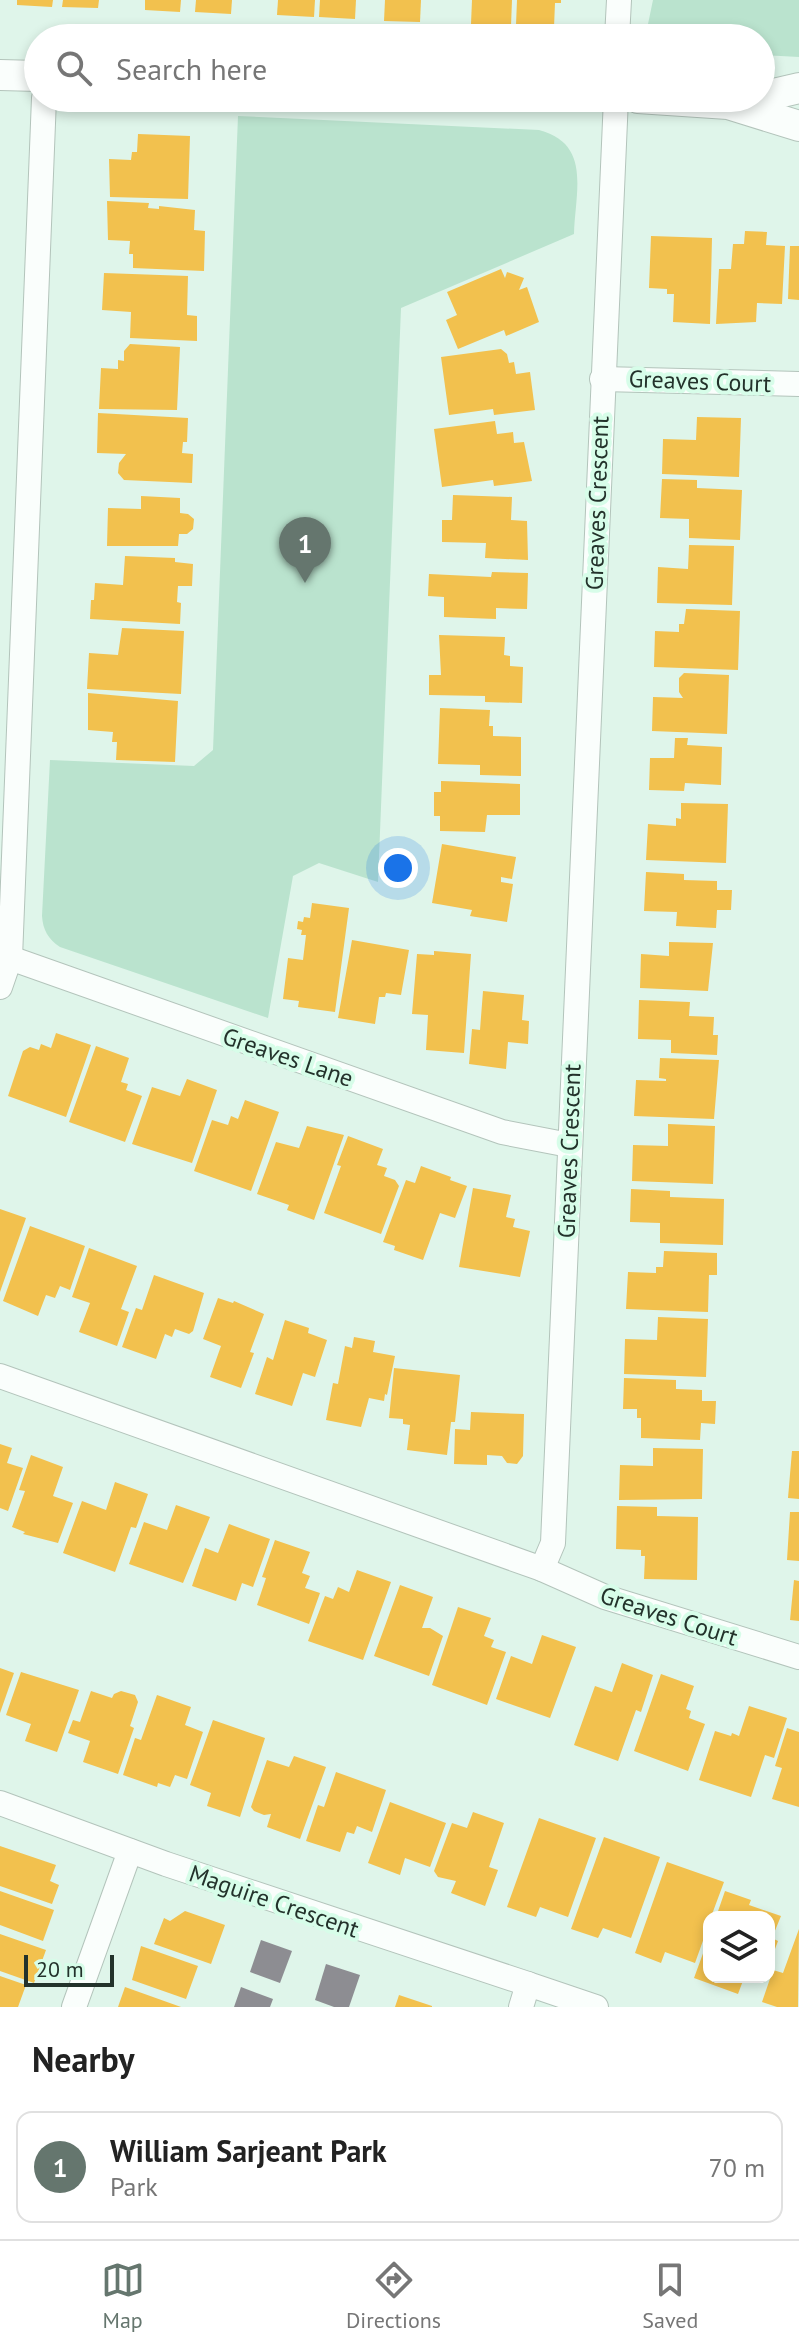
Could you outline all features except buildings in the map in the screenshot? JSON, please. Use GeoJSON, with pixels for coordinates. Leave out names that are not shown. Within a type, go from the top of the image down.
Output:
{"type":"FeatureCollection","features":[{"type":"Feature","properties":{"kind":"street"},"geometry":{"type":"LineString","coordinates":[[618,24],[619,0]]}},
{"type":"Feature","properties":{"kind":"street"},"geometry":{"type":"LineString","coordinates":[[0,75],[24,76]]}},
{"type":"Feature","properties":{"kind":"street"},"geometry":{"type":"LineString","coordinates":[[775,94],[799,88]]}},
{"type":"Feature","properties":{"kind":"street"},"geometry":{"type":"LineString","coordinates":[[0,987],[10,958],[43,112]]}},
{"type":"Feature","properties":{"kind":"street","name":"Greaves Crescent"},"geometry":{"type":"LineString","coordinates":[[542,1569],[553,1543],[615,112]]}},
{"type":"Feature","properties":{"kind":"street"},"geometry":{"type":"LineString","coordinates":[[767,112],[799,126]]}},
{"type":"Feature","properties":{"kind":"street","name":"Greaves Court"},"geometry":{"type":"LineString","coordinates":[[602,379],[799,384]]}},
{"type":"Feature","properties":{"kind":"street","name":"Greaves Lane"},"geometry":{"type":"LineString","coordinates":[[10,958],[502,1132],[569,1145]]}},
{"type":"Feature","properties":{"kind":"street"},"geometry":{"type":"LineString","coordinates":[[0,1376],[542,1569]]}},
{"type":"Feature","properties":{"kind":"street","name":"Greaves Court"},"geometry":{"type":"LineString","coordinates":[[542,1569],[605,1597],[799,1657]]}},
{"type":"Feature","properties":{"kind":"street","name":"Maguire Crescent"},"geometry":{"type":"LineString","coordinates":[[0,1803],[524,1996],[596,2007]]}},
{"type":"Feature","properties":{"kind":"street"},"geometry":{"type":"LineString","coordinates":[[74,2007],[130,1851]]}},
{"type":"Feature","properties":{"kind":"green space"},"geometry":{"type":"Polygon","coordinates":[[[653,0],[799,0],[799,57],[775,56],[775,24],[648,24],[653,0]]]}},
{"type":"Feature","properties":{"kind":"green space"},"geometry":{"type":"Polygon","coordinates":[[[238,116],[539,130],[567,146],[577,172],[574,234],[401,308],[378,882],[319,863],[293,876],[268,1018],[60,947],[47,934],[42,916],[50,760],[194,766],[213,750],[238,116]]]}},
{"type":"Feature","properties":{"kind":"place","name":"William Sarjeant Park"},"geometry":{"type":"Point","coordinates":[305,583]}}]}
